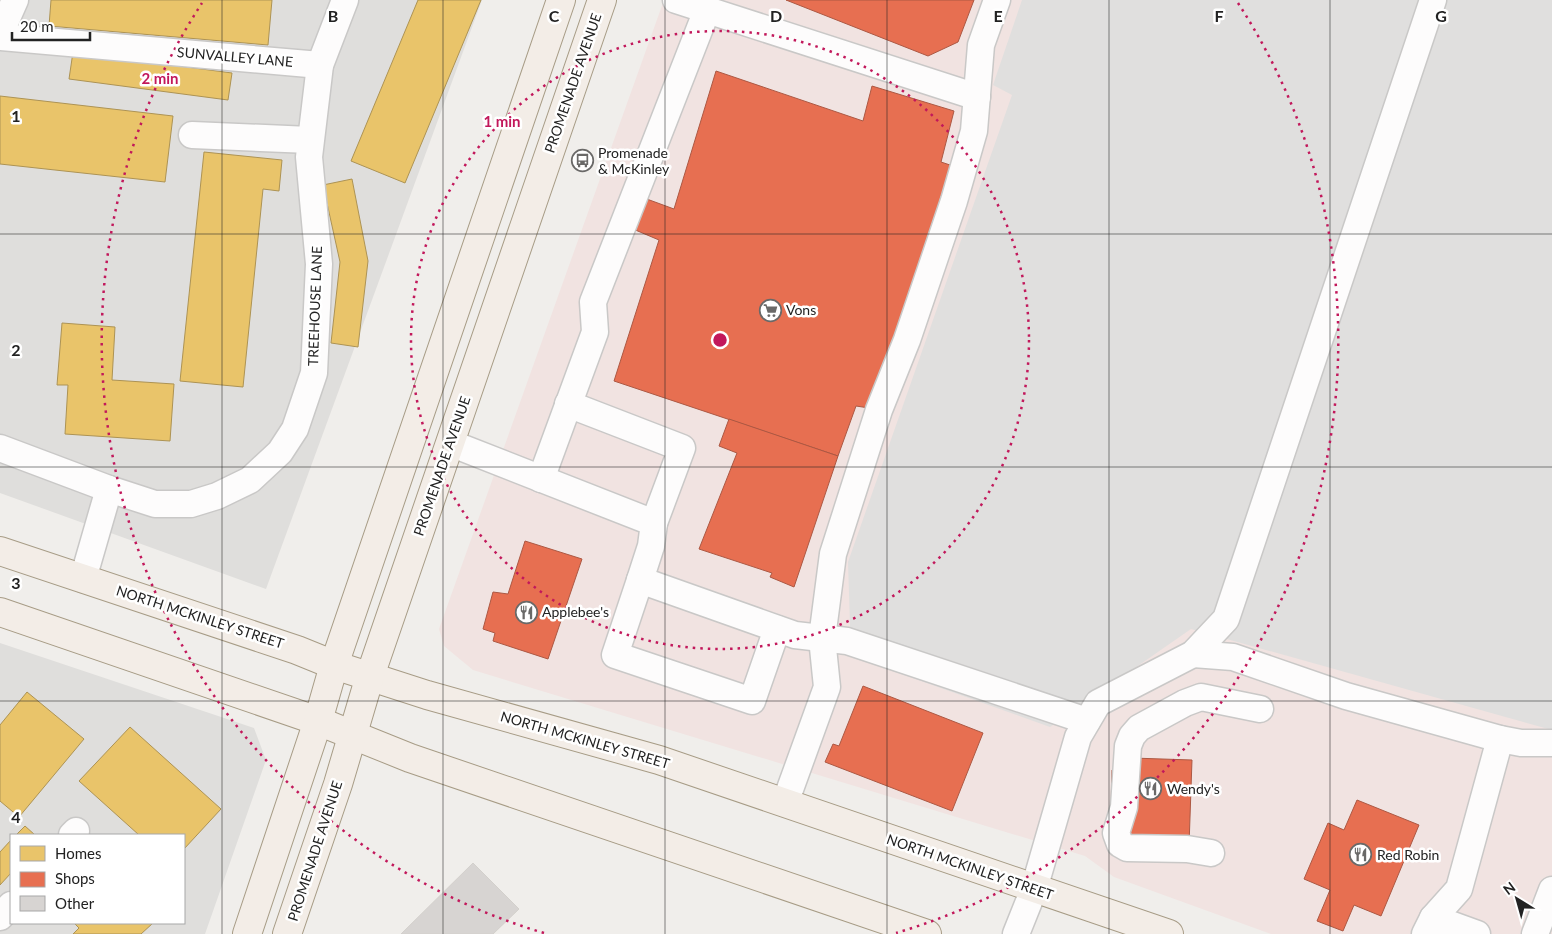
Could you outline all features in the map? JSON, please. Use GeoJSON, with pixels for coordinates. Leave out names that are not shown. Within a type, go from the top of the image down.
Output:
{"type":"FeatureCollection","features":[{"type":"Feature","properties":{"kind":"main road"},"geometry":{"type":"LineString","coordinates":[[247,934],[318,720],[334,665],[561,0]]}},
{"type":"Feature","properties":{"kind":"main road","name":"PROMENADE AVENUE"},"geometry":{"type":"LineString","coordinates":[[287,934],[353,735],[370,676],[602,0]]}},
{"type":"Feature","properties":{"kind":"main road","name":"NORTH MCKINLEY STREET"},"geometry":{"type":"LineString","coordinates":[[0,551],[427,695],[659,760],[1169,934]]}},
{"type":"Feature","properties":{"kind":"main road"},"geometry":{"type":"LineString","coordinates":[[0,612],[318,720],[420,761],[927,934]]}},
{"type":"Feature","properties":{"kind":"street"},"geometry":{"type":"LineString","coordinates":[[0,35],[15,0]]}},
{"type":"Feature","properties":{"kind":"street","name":"TREEHOUSE LANE"},"geometry":{"type":"LineString","coordinates":[[0,448],[109,489],[155,504],[191,504],[217,496],[250,480],[280,452],[295,429],[314,373],[320,264],[309,157],[310,140],[320,65],[345,0]]}},
{"type":"Feature","properties":{"kind":"street"},"geometry":{"type":"LineString","coordinates":[[676,0],[703,6],[977,97]]}},
{"type":"Feature","properties":{"kind":"street"},"geometry":{"type":"LineString","coordinates":[[785,803],[827,687],[822,638],[833,554],[879,410],[907,340],[954,201],[974,131],[981,45],[997,0]]}},
{"type":"Feature","properties":{"kind":"street"},"geometry":{"type":"LineString","coordinates":[[1016,934],[1034,889],[1078,737],[1098,702],[1193,654],[1226,618],[1432,0]]}},
{"type":"Feature","properties":{"kind":"street"},"geometry":{"type":"LineString","coordinates":[[541,479],[595,332],[593,302],[703,6]]}},
{"type":"Feature","properties":{"kind":"street","name":"SUNVALLEY LANE"},"geometry":{"type":"LineString","coordinates":[[0,35],[320,65]]}},
{"type":"Feature","properties":{"kind":"street"},"geometry":{"type":"LineString","coordinates":[[192,135],[310,140]]}},
{"type":"Feature","properties":{"kind":"street"},"geometry":{"type":"LineString","coordinates":[[568,404],[682,448],[654,523],[651,546],[616,655],[752,701],[777,629]]}},
{"type":"Feature","properties":{"kind":"street"},"geometry":{"type":"LineString","coordinates":[[450,443],[654,523]]}},
{"type":"Feature","properties":{"kind":"street"},"geometry":{"type":"LineString","coordinates":[[83,579],[109,489]]}},
{"type":"Feature","properties":{"kind":"street"},"geometry":{"type":"LineString","coordinates":[[640,580],[795,635],[847,641],[1087,721]]}},
{"type":"Feature","properties":{"kind":"street"},"geometry":{"type":"LineString","coordinates":[[1193,654],[1233,657],[1346,696],[1500,738],[1521,743],[1552,743]]}},
{"type":"Feature","properties":{"kind":"street"},"geometry":{"type":"LineString","coordinates":[[1211,854],[1187,849],[1127,848],[1120,844],[1116,833],[1124,807],[1128,746],[1132,736],[1139,728],[1185,703],[1201,697],[1260,709]]}},
{"type":"Feature","properties":{"kind":"street"},"geometry":{"type":"LineString","coordinates":[[1477,934],[1429,926],[1459,889],[1500,738]]}},
{"type":"Feature","properties":{"kind":"street"},"geometry":{"type":"LineString","coordinates":[[0,918],[10,906]]}},
{"type":"Feature","properties":{"kind":"shaded area"},"geometry":{"type":"Polygon","coordinates":[[[0,0],[482,0],[266,589],[0,493],[0,0]]]}},
{"type":"Feature","properties":{"kind":"shaded area"},"geometry":{"type":"Polygon","coordinates":[[[664,0],[1552,0],[1552,934],[1271,934],[1114,877],[1085,856],[473,670],[444,646],[439,629],[664,0]]]}},
{"type":"Feature","properties":{"kind":"shaded area"},"geometry":{"type":"Polygon","coordinates":[[[1022,0],[1552,0],[1552,730],[1191,629],[1050,727],[851,656],[848,562],[1012,95],[993,85],[1022,0]]]}},
{"type":"Feature","properties":{"kind":"shaded area"},"geometry":{"type":"Polygon","coordinates":[[[0,643],[254,728],[266,760],[205,934],[0,934],[0,643]]]}},
{"type":"Feature","properties":{"kind":"building: Homes"},"geometry":{"type":"Polygon","coordinates":[[[51,0],[272,0],[268,45],[49,26],[51,0]]]}},
{"type":"Feature","properties":{"kind":"building: Homes"},"geometry":{"type":"Polygon","coordinates":[[[418,0],[481,0],[405,183],[351,161],[418,0]]]}},
{"type":"Feature","properties":{"kind":"building: Homes"},"geometry":{"type":"Polygon","coordinates":[[[73,52],[232,73],[228,100],[69,79],[73,52]]]}},
{"type":"Feature","properties":{"kind":"building: Homes"},"geometry":{"type":"Polygon","coordinates":[[[0,96],[173,116],[165,182],[0,164],[0,96]]]}},
{"type":"Feature","properties":{"kind":"building: Homes"},"geometry":{"type":"Polygon","coordinates":[[[204,152],[282,160],[279,191],[263,189],[243,387],[180,381],[204,152]]]}},
{"type":"Feature","properties":{"kind":"building: Homes"},"geometry":{"type":"Polygon","coordinates":[[[352,179],[368,261],[358,347],[331,343],[340,262],[323,185],[352,179]]]}},
{"type":"Feature","properties":{"kind":"building: Homes"},"geometry":{"type":"Polygon","coordinates":[[[62,323],[115,327],[112,380],[174,384],[170,441],[65,434],[68,385],[57,385],[62,323]]]}},
{"type":"Feature","properties":{"kind":"building: Homes"},"geometry":{"type":"Polygon","coordinates":[[[27,692],[84,739],[19,817],[0,801],[0,725],[27,692]]]}},
{"type":"Feature","properties":{"kind":"building: Homes"},"geometry":{"type":"Polygon","coordinates":[[[130,727],[221,809],[185,848],[185,834],[138,834],[79,781],[130,727]]]}},
{"type":"Feature","properties":{"kind":"building: Homes"},"geometry":{"type":"Polygon","coordinates":[[[25,826],[34,834],[17,834],[25,826]]]}},
{"type":"Feature","properties":{"kind":"building: Homes"},"geometry":{"type":"Polygon","coordinates":[[[10,841],[10,874],[0,885],[0,852],[10,841]]]}},
{"type":"Feature","properties":{"kind":"building: Homes"},"geometry":{"type":"Polygon","coordinates":[[[75,924],[152,924],[141,934],[73,934],[79,928],[75,924]]]}},
{"type":"Feature","properties":{"kind":"building: Shops"},"geometry":{"type":"Polygon","coordinates":[[[786,0],[974,0],[958,42],[928,56],[786,0]]]}},
{"type":"Feature","properties":{"kind":"building: Shops","name":"Vons"},"geometry":{"type":"Polygon","coordinates":[[[716,71],[863,121],[872,86],[954,111],[941,162],[956,167],[869,408],[856,406],[838,456],[614,381],[659,240],[633,229],[644,198],[674,209],[716,71]]]}},
{"type":"Feature","properties":{"kind":"building: Shops"},"geometry":{"type":"Polygon","coordinates":[[[729,419],[838,456],[794,587],[770,577],[772,573],[699,549],[737,453],[719,446],[729,419]]]}},
{"type":"Feature","properties":{"kind":"building: Shops","name":"Applebee's"},"geometry":{"type":"Polygon","coordinates":[[[525,541],[582,559],[548,659],[493,641],[495,633],[483,629],[493,592],[508,594],[525,541]]]}},
{"type":"Feature","properties":{"kind":"building: Shops"},"geometry":{"type":"Polygon","coordinates":[[[863,686],[983,733],[952,811],[825,762],[833,744],[839,746],[863,686]]]}},
{"type":"Feature","properties":{"kind":"building: Shops","name":"Wendy's"},"geometry":{"type":"Polygon","coordinates":[[[1132,758],[1192,760],[1189,846],[1127,844],[1111,807],[1112,770],[1132,771],[1132,758]]]}},
{"type":"Feature","properties":{"kind":"building: Shops","name":"Red Robin"},"geometry":{"type":"Polygon","coordinates":[[[1357,800],[1419,825],[1381,916],[1354,905],[1343,931],[1317,921],[1330,890],[1304,879],[1328,823],[1344,830],[1357,800]]]}},
{"type":"Feature","properties":{"kind":"building: Other"},"geometry":{"type":"Polygon","coordinates":[[[473,863],[519,909],[493,934],[401,934],[473,863]]]}},
{"type":"Feature","properties":{"kind":"place","name":"Promenade & McKinley"},"geometry":{"type":"Point","coordinates":[582,161]}},
{"type":"Feature","properties":{"kind":"place","name":"Vons"},"geometry":{"type":"Point","coordinates":[770,310]}},
{"type":"Feature","properties":{"kind":"place","name":"Applebee's"},"geometry":{"type":"Point","coordinates":[526,612]}},
{"type":"Feature","properties":{"kind":"place","name":"Wendy's"},"geometry":{"type":"Point","coordinates":[1151,789]}},
{"type":"Feature","properties":{"kind":"place","name":"Red Robin"},"geometry":{"type":"Point","coordinates":[1361,855]}}]}
